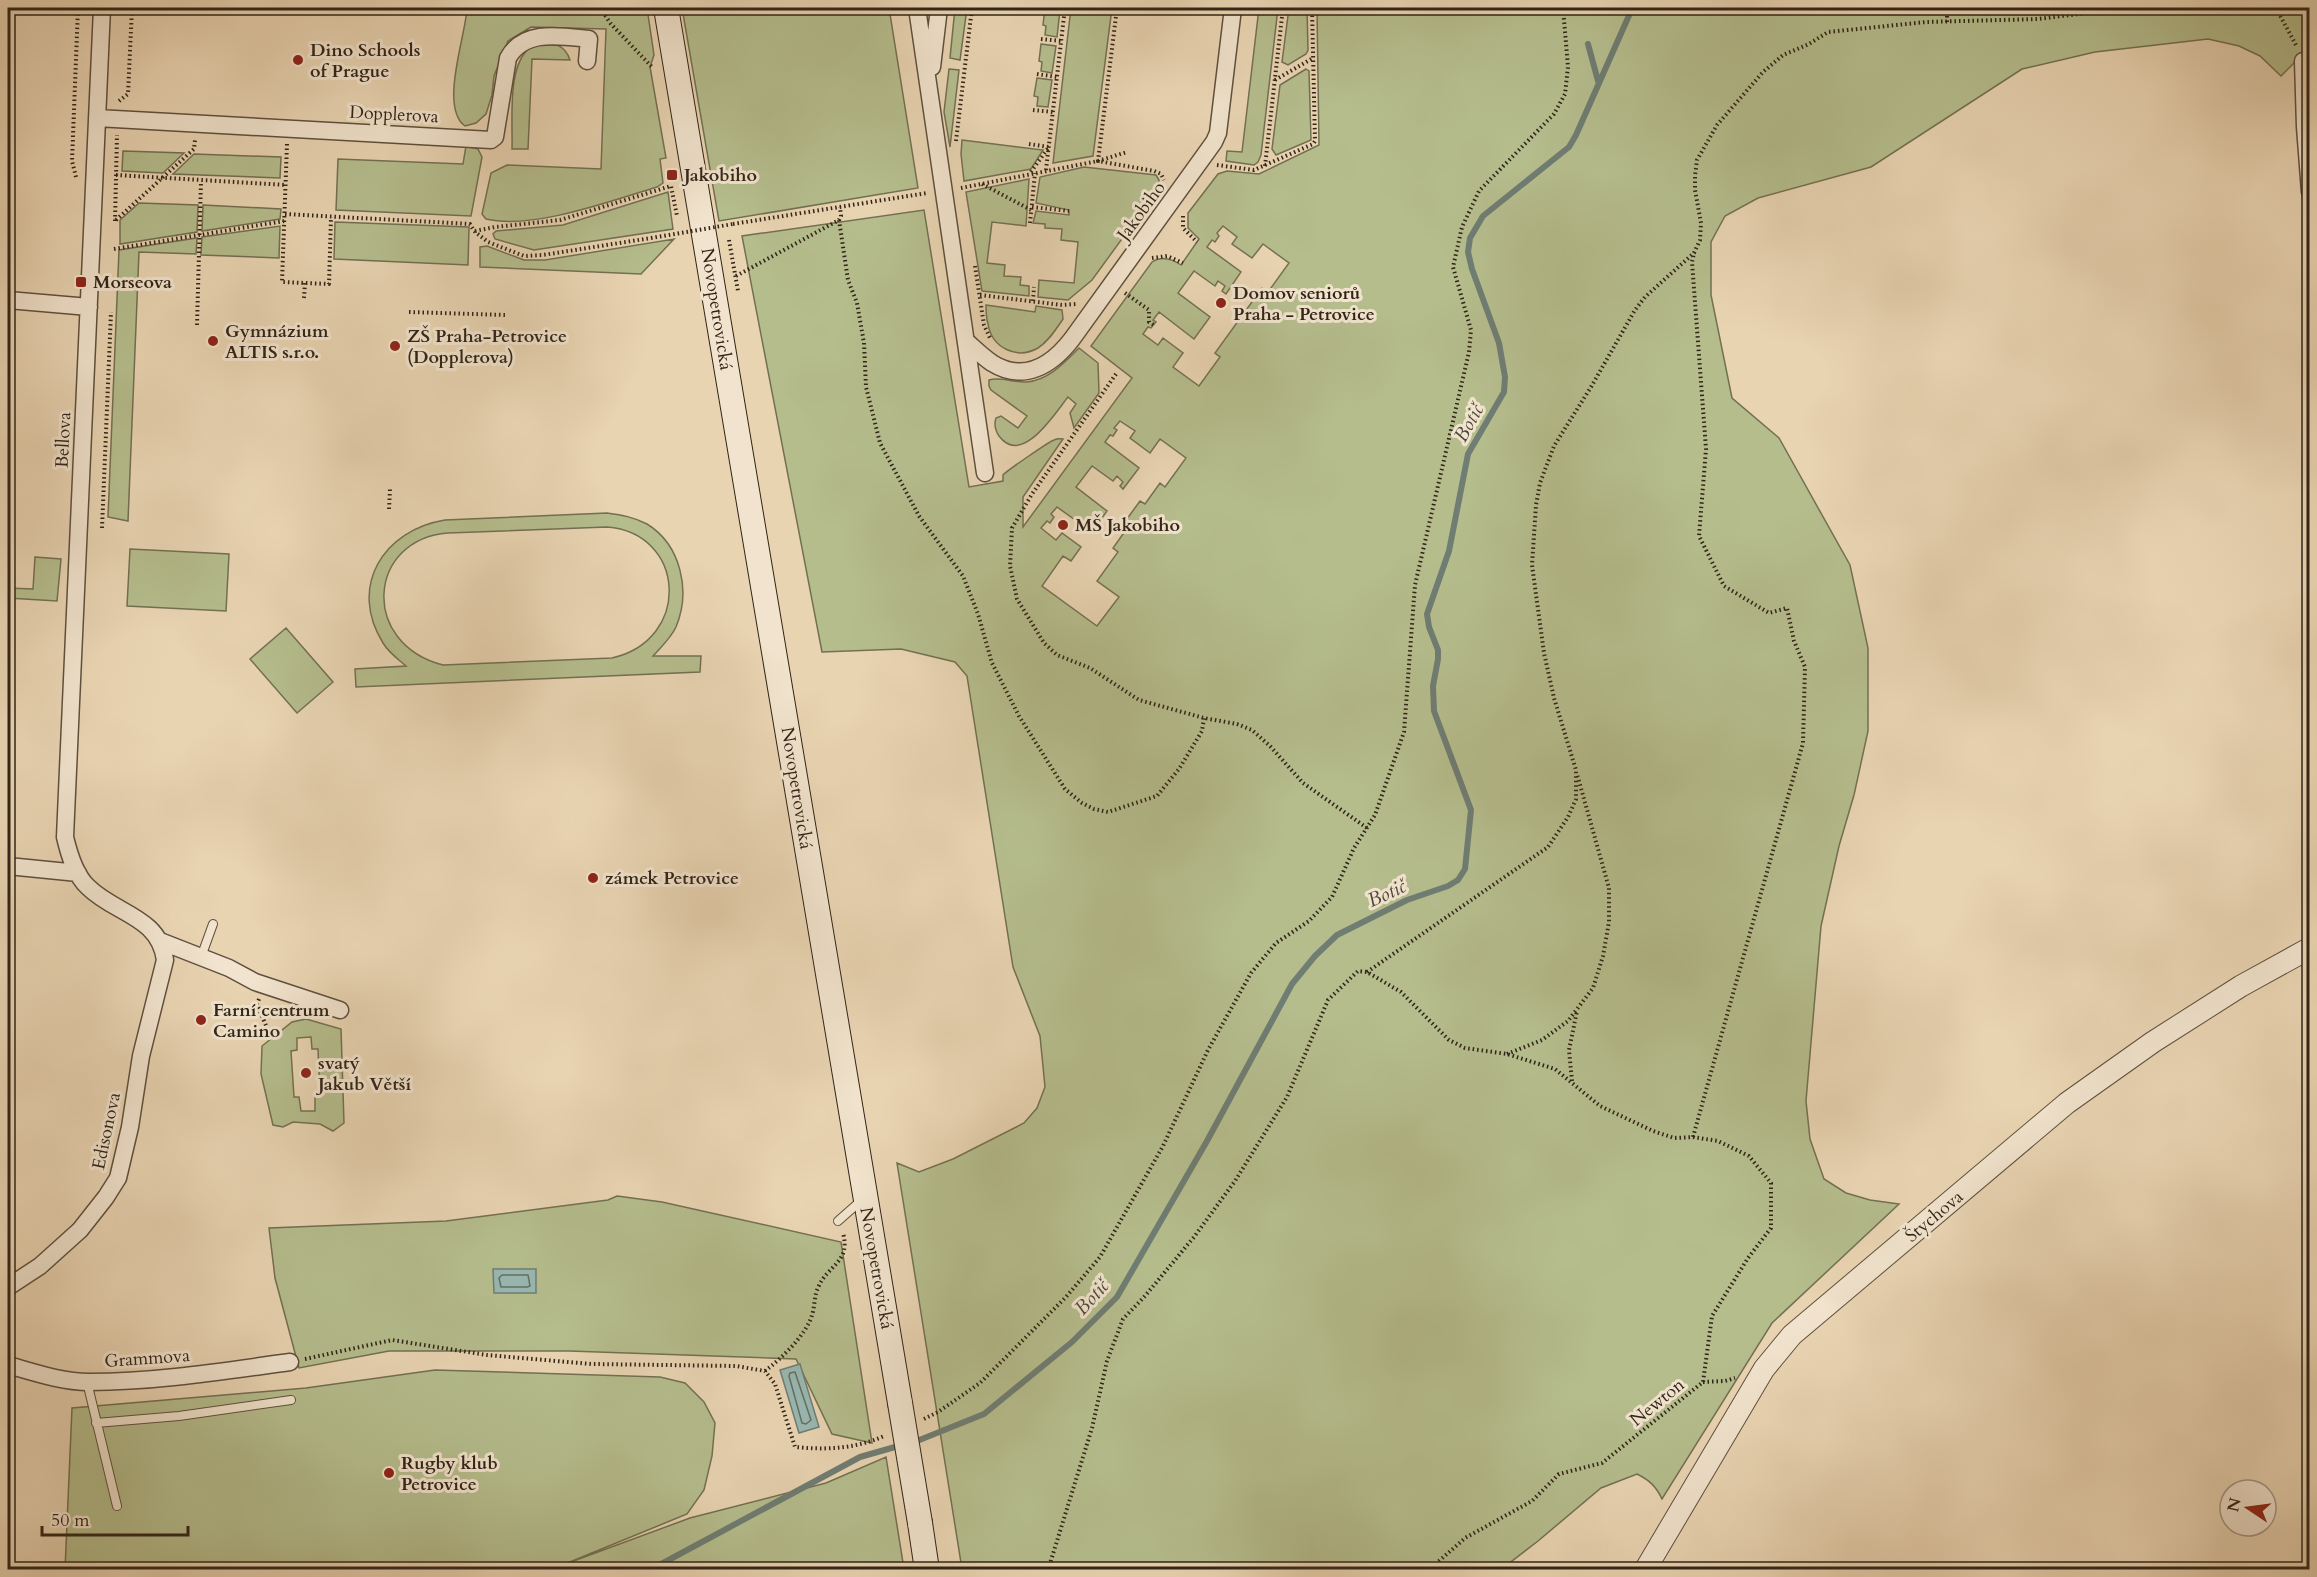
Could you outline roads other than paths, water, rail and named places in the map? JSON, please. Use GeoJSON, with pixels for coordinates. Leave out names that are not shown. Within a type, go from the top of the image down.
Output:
{"type":"FeatureCollection","features":[{"type":"Feature","properties":{"kind":"main road","name":"Novopetrovická"},"geometry":{"type":"LineString","coordinates":[[666,8],[927,1569]]}},
{"type":"Feature","properties":{"kind":"street","name":"Bellova"},"geometry":{"type":"LineString","coordinates":[[78,873],[69,854],[65,837],[65,815],[102,8]]}},
{"type":"Feature","properties":{"kind":"street"},"geometry":{"type":"LineString","coordinates":[[917,8],[985,473]]}},
{"type":"Feature","properties":{"kind":"street"},"geometry":{"type":"LineString","coordinates":[[930,86],[939,8]]}},
{"type":"Feature","properties":{"kind":"street","name":"Jakobiho"},"geometry":{"type":"LineString","coordinates":[[967,342],[991,363],[1016,371],[1033,370],[1044,366],[1061,354],[1205,155],[1218,133],[1233,8]]}},
{"type":"Feature","properties":{"kind":"street","name":"Dopplerova"},"geometry":{"type":"LineString","coordinates":[[97,118],[491,140],[495,137],[508,58],[513,48],[530,39],[549,34],[589,39],[587,61]]}},
{"type":"Feature","properties":{"kind":"street"},"geometry":{"type":"LineString","coordinates":[[2303,61],[2310,192]]}},
{"type":"Feature","properties":{"kind":"street"},"geometry":{"type":"LineString","coordinates":[[8,300],[89,307]]}},
{"type":"Feature","properties":{"kind":"street"},"geometry":{"type":"LineString","coordinates":[[8,866],[78,873],[97,895],[148,926],[156,932],[160,941],[264,985],[340,1010]]}},
{"type":"Feature","properties":{"kind":"street","name":"Edisonova"},"geometry":{"type":"LineString","coordinates":[[8,1287],[40,1266],[68,1242],[106,1197],[118,1178],[130,1127],[141,1056],[165,960],[160,941]]}},
{"type":"Feature","properties":{"kind":"street","name":"Štychova"},"geometry":{"type":"LineString","coordinates":[[1645,1569],[1764,1369],[1792,1335],[2067,1103],[2152,1042],[2241,986],[2310,948]]}},
{"type":"Feature","properties":{"kind":"street","name":"Grammova"},"geometry":{"type":"LineString","coordinates":[[8,1365],[48,1376],[87,1382],[188,1376],[290,1362]]}},
{"type":"Feature","properties":{"kind":"lane"},"geometry":{"type":"LineString","coordinates":[[201,957],[213,924]]}},
{"type":"Feature","properties":{"kind":"lane"},"geometry":{"type":"LineString","coordinates":[[838,1221],[865,1197]]}},
{"type":"Feature","properties":{"kind":"lane"},"geometry":{"type":"LineString","coordinates":[[87,1382],[117,1506]]}},
{"type":"Feature","properties":{"kind":"lane"},"geometry":{"type":"LineString","coordinates":[[96,1423],[179,1416],[291,1400]]}},
{"type":"Feature","properties":{"kind":"water"},"geometry":{"type":"Polygon","coordinates":[[[493,1269],[536,1269],[536,1293],[494,1293],[493,1269]]]}},
{"type":"Feature","properties":{"kind":"water"},"geometry":{"type":"Polygon","coordinates":[[[800,1364],[819,1427],[799,1433],[780,1370],[800,1364]]]}},
{"type":"Feature","properties":{"kind":"waterway","name":"Botič"},"geometry":{"type":"LineString","coordinates":[[912,1443],[984,1414],[1072,1342],[1117,1297],[1207,1141],[1292,984],[1315,956],[1337,935],[1407,900],[1448,886],[1458,880],[1465,869],[1471,810],[1434,711],[1433,686],[1438,650],[1429,627],[1427,614],[1449,551],[1468,454],[1504,392],[1505,377],[1499,343],[1472,269],[1468,252],[1470,238],[1483,216],[1569,147],[1631,11],[1635,8]]}},
{"type":"Feature","properties":{"kind":"waterway","name":"Botič"},"geometry":{"type":"LineString","coordinates":[[1701,8],[1733,8]]}},
{"type":"Feature","properties":{"kind":"waterway"},"geometry":{"type":"LineString","coordinates":[[1588,44],[1598,81]]}},
{"type":"Feature","properties":{"kind":"waterway","name":"Botič"},"geometry":{"type":"LineString","coordinates":[[650,1570],[860,1457],[902,1445]]}},
{"type":"Feature","properties":{"kind":"place","name":"Dino Schools of Prague"},"geometry":{"type":"Point","coordinates":[298,60]}},
{"type":"Feature","properties":{"kind":"place","name":"Jakobiho"},"geometry":{"type":"Point","coordinates":[672,175]}},
{"type":"Feature","properties":{"kind":"place","name":"Morseova"},"geometry":{"type":"Point","coordinates":[81,282]}},
{"type":"Feature","properties":{"kind":"place","name":"Domov seniorů Praha - Petrovice"},"geometry":{"type":"Point","coordinates":[1221,303]}},
{"type":"Feature","properties":{"kind":"place","name":"Gymnázium ALTIS s.r.o."},"geometry":{"type":"Point","coordinates":[213,341]}},
{"type":"Feature","properties":{"kind":"place","name":"ZŠ Praha-Petrovice (Dopplerova)"},"geometry":{"type":"Point","coordinates":[395,346]}},
{"type":"Feature","properties":{"kind":"place","name":"MŠ Jakobiho"},"geometry":{"type":"Point","coordinates":[1063,525]}},
{"type":"Feature","properties":{"kind":"place","name":"zámek Petrovice"},"geometry":{"type":"Point","coordinates":[593,878]}},
{"type":"Feature","properties":{"kind":"place","name":"Farní centrum Camino"},"geometry":{"type":"Point","coordinates":[201,1020]}},
{"type":"Feature","properties":{"kind":"place","name":"svatý Jakub Větší"},"geometry":{"type":"Point","coordinates":[306,1073]}},
{"type":"Feature","properties":{"kind":"place","name":"Rugby klub Petrovice"},"geometry":{"type":"Point","coordinates":[389,1473]}}]}
